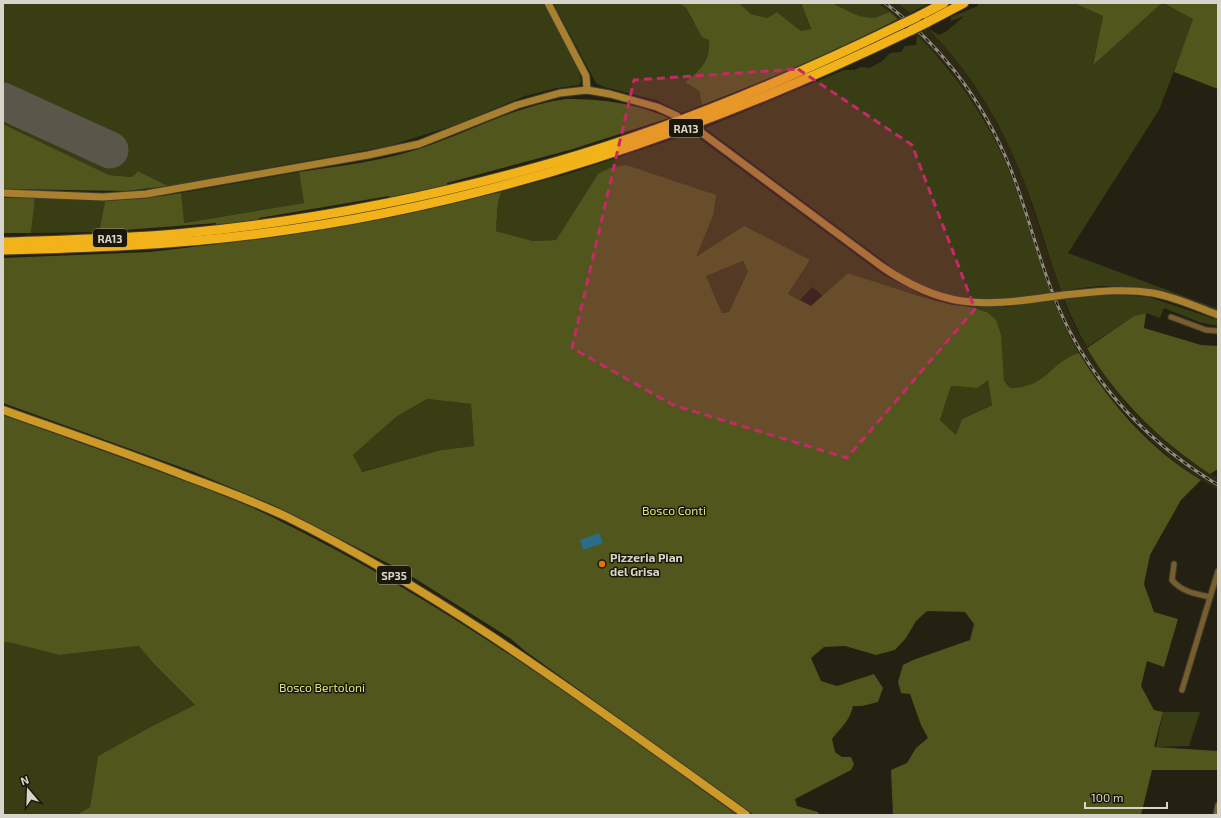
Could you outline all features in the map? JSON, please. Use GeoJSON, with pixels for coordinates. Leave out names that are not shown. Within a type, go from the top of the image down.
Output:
{"type":"FeatureCollection","features":[{"type":"Feature","properties":{"kind":"highway","name":"RA13"},"geometry":{"type":"LineString","coordinates":[[3,242],[262,234],[392,207],[448,189],[559,161],[678,121],[788,78],[944,3]]}},
{"type":"Feature","properties":{"kind":"highway","name":"RA13"},"geometry":{"type":"LineString","coordinates":[[217,235],[260,224],[451,199],[563,169],[684,129],[752,103],[829,70],[964,3]]}},
{"type":"Feature","properties":{"kind":"highway"},"geometry":{"type":"LineString","coordinates":[[3,250],[140,247],[217,235]]}},
{"type":"Feature","properties":{"kind":"main road"},"geometry":{"type":"LineString","coordinates":[[548,3],[586,76],[587,90]]}},
{"type":"Feature","properties":{"kind":"main road"},"geometry":{"type":"LineString","coordinates":[[3,193],[103,197],[146,194],[348,159],[419,144],[532,99],[560,93],[587,90],[638,101],[677,116]]}},
{"type":"Feature","properties":{"kind":"main road"},"geometry":{"type":"LineString","coordinates":[[698,130],[881,266],[910,284],[938,296],[978,304],[998,304],[1064,295],[1127,290],[1154,293],[1218,315]]}},
{"type":"Feature","properties":{"kind":"main road","name":"SP35"},"geometry":{"type":"LineString","coordinates":[[3,410],[129,454],[220,489],[285,516],[375,564],[468,620],[518,653],[746,815]]}},
{"type":"Feature","properties":{"kind":"street"},"geometry":{"type":"LineString","coordinates":[[1171,318],[1206,330],[1218,331]]}},
{"type":"Feature","properties":{"kind":"street"},"geometry":{"type":"LineString","coordinates":[[1174,564],[1172,580],[1177,585],[1190,592],[1210,597]]}},
{"type":"Feature","properties":{"kind":"street"},"geometry":{"type":"LineString","coordinates":[[1182,690],[1218,571]]}},
{"type":"Feature","properties":{"kind":"street"},"geometry":{"type":"LineString","coordinates":[[1216,815],[1218,805]]}},
{"type":"Feature","properties":{"kind":"highlighted area"},"geometry":{"type":"Polygon","coordinates":[[[798,69],[912,145],[975,309],[847,458],[673,405],[572,348],[634,80],[798,69]]]}},
{"type":"Feature","properties":{"kind":"shaded area"},"geometry":{"type":"Polygon","coordinates":[[[878,3],[897,3],[910,13],[945,46],[979,90],[1017,160],[1063,299],[1075,327],[1095,361],[1112,386],[1131,409],[1153,430],[1190,461],[1218,478],[1218,490],[1184,470],[1154,444],[1109,398],[1075,345],[1053,300],[1008,170],[983,117],[948,67],[917,35],[878,3]]]}},
{"type":"Feature","properties":{"kind":"green space"},"geometry":{"type":"Polygon","coordinates":[[[3,3],[543,3],[571,55],[580,75],[581,82],[579,85],[557,88],[525,96],[455,125],[389,146],[168,186],[138,171],[132,177],[109,175],[3,124],[3,3]]]}},
{"type":"Feature","properties":{"kind":"green space"},"geometry":{"type":"Polygon","coordinates":[[[553,3],[678,3],[686,8],[692,20],[709,40],[706,60],[700,69],[685,82],[699,91],[702,105],[682,113],[656,100],[604,87],[596,83],[553,3]]]}},
{"type":"Feature","properties":{"kind":"green space"},"geometry":{"type":"Polygon","coordinates":[[[678,3],[739,3],[751,14],[767,18],[777,12],[801,31],[811,29],[801,3],[832,3],[859,16],[874,18],[890,12],[898,19],[801,65],[702,105],[699,91],[685,82],[700,69],[706,60],[709,40],[702,37],[686,8],[678,3]]]}},
{"type":"Feature","properties":{"kind":"green space"},"geometry":{"type":"Polygon","coordinates":[[[739,3],[801,3],[811,30],[801,31],[777,12],[767,18],[751,14],[739,3]]]}},
{"type":"Feature","properties":{"kind":"green space"},"geometry":{"type":"Polygon","coordinates":[[[832,3],[878,3],[890,12],[874,18],[859,16],[832,3]]]}},
{"type":"Feature","properties":{"kind":"green space"},"geometry":{"type":"Polygon","coordinates":[[[897,3],[930,3],[910,13],[897,3]]]}},
{"type":"Feature","properties":{"kind":"green space"},"geometry":{"type":"Polygon","coordinates":[[[978,3],[1074,3],[1103,16],[1093,64],[1162,3],[1194,19],[1159,110],[1068,253],[1218,309],[1218,311],[1179,297],[1142,289],[1105,286],[1063,291],[1065,299],[1106,294],[1149,297],[1218,320],[1218,326],[1199,322],[1164,308],[1160,318],[1146,313],[1134,316],[1087,347],[1071,316],[1018,166],[994,116],[964,70],[927,28],[939,35],[947,31],[964,16],[951,21],[951,17],[978,6],[978,3]]]}},
{"type":"Feature","properties":{"kind":"green space"},"geometry":{"type":"Polygon","coordinates":[[[1074,3],[1162,3],[1093,65],[1103,16],[1074,3]]]}},
{"type":"Feature","properties":{"kind":"green space"},"geometry":{"type":"Polygon","coordinates":[[[1163,3],[1218,3],[1218,89],[1174,72],[1193,19],[1163,3]]]}},
{"type":"Feature","properties":{"kind":"green space"},"geometry":{"type":"Polygon","coordinates":[[[917,35],[945,65],[957,81],[980,114],[1000,150],[1017,192],[1048,285],[1067,331],[1079,353],[1061,362],[1041,379],[1023,387],[1010,388],[1004,381],[1001,358],[1002,347],[987,312],[970,307],[1006,307],[1050,301],[1048,293],[997,300],[971,299],[943,293],[909,280],[705,128],[844,70],[854,70],[861,67],[869,68],[881,62],[890,53],[901,52],[905,46],[916,45],[917,35]]]}},
{"type":"Feature","properties":{"kind":"green space","name":"Bosco Conti"},"geometry":{"type":"Polygon","coordinates":[[[566,99],[606,101],[631,105],[669,118],[573,149],[447,183],[451,203],[501,192],[498,203],[496,231],[533,241],[556,240],[598,174],[610,168],[626,165],[716,195],[713,216],[696,257],[744,226],[810,260],[788,294],[811,306],[848,273],[922,297],[987,312],[996,320],[1001,335],[1004,381],[1010,388],[1023,387],[1041,379],[1061,362],[1079,353],[1103,389],[1132,424],[1165,455],[1201,480],[1181,500],[1150,555],[1144,584],[1154,612],[1178,619],[1164,667],[1147,661],[1141,686],[1154,710],[1163,712],[1154,747],[1218,751],[1218,770],[1152,770],[1141,815],[893,815],[891,770],[907,763],[916,748],[928,738],[921,725],[910,694],[901,693],[898,682],[903,665],[970,640],[974,624],[965,612],[927,611],[916,621],[906,638],[895,650],[876,655],[845,646],[824,647],[811,658],[821,681],[837,686],[874,674],[883,688],[878,702],[862,706],[853,706],[847,720],[832,739],[835,752],[842,757],[851,757],[854,764],[851,770],[795,799],[797,806],[818,812],[819,815],[754,815],[525,651],[511,639],[403,571],[273,505],[194,472],[3,403],[3,258],[150,252],[218,244],[216,223],[99,232],[105,201],[181,193],[184,223],[304,203],[299,172],[361,163],[407,153],[440,142],[511,113],[547,102],[566,99]],[[389,196],[259,218],[262,239],[393,217],[389,196]],[[743,261],[706,276],[722,313],[729,312],[748,271],[743,261]],[[988,380],[978,388],[951,386],[940,420],[956,435],[962,419],[992,405],[988,380]],[[427,399],[396,417],[353,455],[362,472],[441,450],[474,446],[471,404],[427,399]]]}},
{"type":"Feature","properties":{"kind":"green space"},"geometry":{"type":"Polygon","coordinates":[[[3,124],[109,175],[132,177],[138,171],[168,186],[127,191],[3,189],[3,124]]]}},
{"type":"Feature","properties":{"kind":"green space"},"geometry":{"type":"Polygon","coordinates":[[[692,133],[882,274],[922,295],[938,301],[848,273],[823,296],[812,287],[800,300],[788,294],[810,260],[695,258],[713,216],[598,174],[556,240],[533,241],[496,231],[498,203],[501,192],[568,174],[692,133]]]}},
{"type":"Feature","properties":{"kind":"green space"},"geometry":{"type":"Polygon","coordinates":[[[299,172],[305,203],[183,223],[181,193],[299,172]]]}},
{"type":"Feature","properties":{"kind":"green space"},"geometry":{"type":"Polygon","coordinates":[[[3,198],[35,198],[31,233],[3,233],[3,198]]]}},
{"type":"Feature","properties":{"kind":"green space"},"geometry":{"type":"Polygon","coordinates":[[[35,198],[105,201],[99,232],[31,233],[35,198]]]}},
{"type":"Feature","properties":{"kind":"green space"},"geometry":{"type":"Polygon","coordinates":[[[743,261],[748,271],[729,312],[722,313],[706,276],[743,261]]]}},
{"type":"Feature","properties":{"kind":"green space"},"geometry":{"type":"Polygon","coordinates":[[[1146,313],[1144,328],[1201,345],[1218,346],[1218,469],[1210,474],[1174,448],[1141,418],[1112,385],[1087,348],[1134,316],[1146,313]]]}},
{"type":"Feature","properties":{"kind":"green space"},"geometry":{"type":"Polygon","coordinates":[[[988,380],[993,404],[962,419],[956,435],[940,420],[951,386],[978,388],[988,380]]]}},
{"type":"Feature","properties":{"kind":"green space"},"geometry":{"type":"Polygon","coordinates":[[[427,399],[471,404],[474,446],[441,450],[361,472],[353,455],[396,417],[427,399]]]}},
{"type":"Feature","properties":{"kind":"green space","name":"Bosco Bertoloni"},"geometry":{"type":"Polygon","coordinates":[[[3,415],[233,499],[334,549],[394,582],[511,656],[625,734],[737,815],[76,815],[90,807],[98,756],[152,726],[195,705],[153,663],[139,646],[59,655],[3,642],[3,415]]]}},
{"type":"Feature","properties":{"kind":"green space"},"geometry":{"type":"Polygon","coordinates":[[[3,642],[59,655],[139,646],[153,663],[195,705],[152,726],[98,756],[90,807],[76,815],[3,815],[3,642]]]}},
{"type":"Feature","properties":{"kind":"green space"},"geometry":{"type":"Polygon","coordinates":[[[1163,712],[1200,712],[1189,746],[1156,747],[1163,712]]]}},
{"type":"Feature","properties":{"kind":"water"},"geometry":{"type":"Polygon","coordinates":[[[599,533],[603,543],[583,550],[580,540],[599,533]]]}},
{"type":"Feature","properties":{"kind":"runway"},"geometry":{"type":"LineString","coordinates":[[3,101],[110,150]]}},
{"type":"Feature","properties":{"kind":"railway"},"geometry":{"type":"LineString","coordinates":[[885,3],[928,40],[946,61],[964,83],[993,131],[1016,183],[1046,275],[1060,311],[1068,328],[1097,375],[1132,417],[1152,436],[1173,454],[1218,485]]}},
{"type":"Feature","properties":{"kind":"place","name":"Pizzeria Pian del Grisa"},"geometry":{"type":"Point","coordinates":[602,564]}}]}
